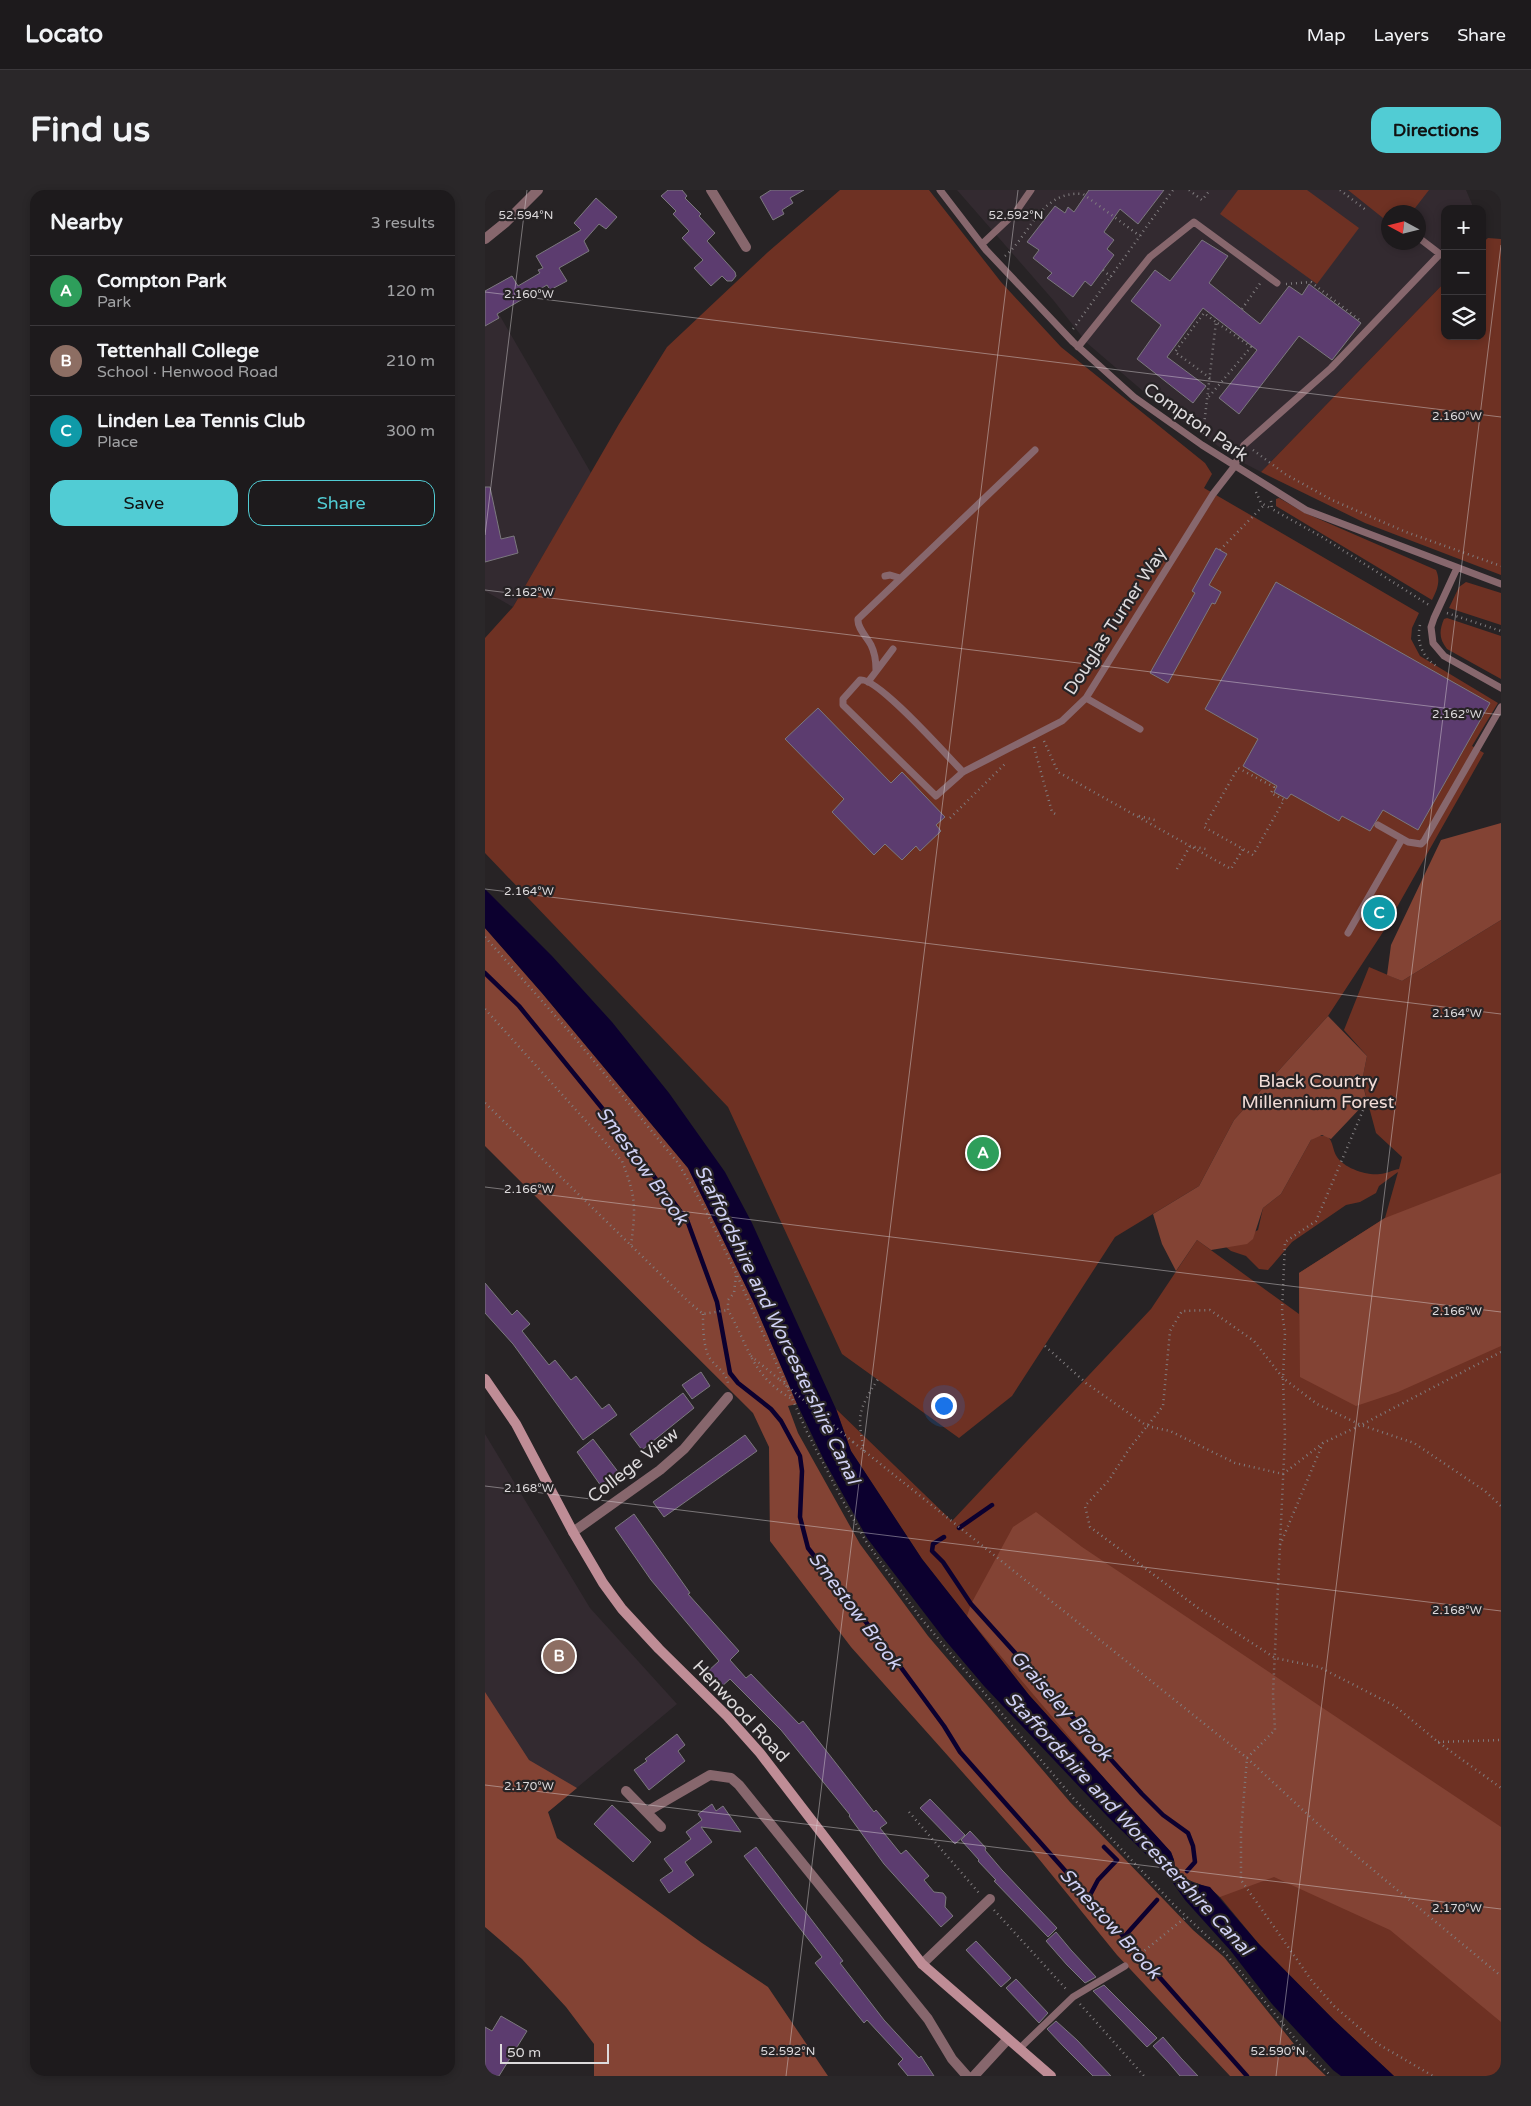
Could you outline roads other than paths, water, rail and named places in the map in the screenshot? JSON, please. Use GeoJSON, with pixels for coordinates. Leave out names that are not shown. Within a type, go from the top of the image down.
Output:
{"type":"FeatureCollection","features":[{"type":"Feature","properties":{"kind":"main road","name":"Henwood Road"},"geometry":{"type":"LineString","coordinates":[[485,1379],[516,1424],[573,1532],[603,1583],[621,1609],[727,1716],[760,1753],[787,1786],[893,1929],[922,1964],[1007,2040],[1051,2076]]}},
{"type":"Feature","properties":{"kind":"street"},"geometry":{"type":"LineString","coordinates":[[485,239],[506,222],[539,190]]}},
{"type":"Feature","properties":{"kind":"street"},"geometry":{"type":"LineString","coordinates":[[711,190],[746,247]]}},
{"type":"Feature","properties":{"kind":"street","name":"College View"},"geometry":{"type":"LineString","coordinates":[[573,1532],[660,1470],[684,1449],[728,1397]]}},
{"type":"Feature","properties":{"kind":"street"},"geometry":{"type":"LineString","coordinates":[[648,1811],[710,1775],[731,1778],[739,1785],[928,2019],[951,2059],[967,2076]]}},
{"type":"Feature","properties":{"kind":"street"},"geometry":{"type":"LineString","coordinates":[[626,1791],[648,1811],[661,1827]]}},
{"type":"Feature","properties":{"kind":"street"},"geometry":{"type":"LineString","coordinates":[[922,1964],[989,1901]]}},
{"type":"Feature","properties":{"kind":"street"},"geometry":{"type":"LineString","coordinates":[[974,2076],[1007,2040]]}},
{"type":"Feature","properties":{"kind":"lane","name":"Compton Park"},"geometry":{"type":"LineString","coordinates":[[940,190],[982,244],[1078,347],[1134,397],[1233,467],[1306,510],[1501,584]]}},
{"type":"Feature","properties":{"kind":"lane"},"geometry":{"type":"LineString","coordinates":[[982,244],[1015,212],[1031,190]]}},
{"type":"Feature","properties":{"kind":"lane"},"geometry":{"type":"LineString","coordinates":[[1078,347],[1149,257],[1194,222],[1279,284]]}},
{"type":"Feature","properties":{"kind":"lane","name":"Douglas Turner Way"},"geometry":{"type":"LineString","coordinates":[[868,682],[860,680],[843,699],[843,705],[931,794],[939,794],[963,772],[1062,721],[1086,698],[1213,494],[1233,467],[1244,445],[1331,368],[1440,254],[1426,243]]}},
{"type":"Feature","properties":{"kind":"lane"},"geometry":{"type":"LineString","coordinates":[[876,670],[876,658],[872,646],[859,627],[858,619],[1035,450]]}},
{"type":"Feature","properties":{"kind":"lane"},"geometry":{"type":"LineString","coordinates":[[1457,568],[1431,627],[1433,643],[1444,656],[1501,688]]}},
{"type":"Feature","properties":{"kind":"lane"},"geometry":{"type":"LineString","coordinates":[[885,576],[890,574],[900,578]]}},
{"type":"Feature","properties":{"kind":"lane"},"geometry":{"type":"LineString","coordinates":[[893,649],[868,682],[888,695],[963,772]]}},
{"type":"Feature","properties":{"kind":"lane"},"geometry":{"type":"LineString","coordinates":[[1086,698],[1140,728]]}},
{"type":"Feature","properties":{"kind":"lane"},"geometry":{"type":"LineString","coordinates":[[1377,825],[1415,844],[1424,841],[1501,707]]}},
{"type":"Feature","properties":{"kind":"lane"},"geometry":{"type":"LineString","coordinates":[[1348,933],[1402,839]]}},
{"type":"Feature","properties":{"kind":"lane"},"geometry":{"type":"LineString","coordinates":[[1019,2049],[1073,1997],[1128,1963]]}},
{"type":"Feature","properties":{"kind":"water","name":"Staffordshire and Worcestershire Canal"},"geometry":{"type":"Polygon","coordinates":[[[485,889],[552,956],[612,1022],[669,1093],[725,1172],[752,1223],[836,1409],[851,1451],[922,1559],[1029,1695],[1171,1852],[1175,1870],[1185,1881],[1210,1887],[1258,1943],[1334,2020],[1394,2076],[1341,2076],[1333,2070],[1272,2004],[1230,1950],[1185,1900],[1168,1876],[1107,1816],[984,1686],[945,1640],[867,1538],[825,1462],[797,1404],[754,1303],[688,1168],[542,993],[485,928],[485,889]]]}},
{"type":"Feature","properties":{"kind":"waterway","name":"Smestow Brook"},"geometry":{"type":"LineString","coordinates":[[485,973],[519,1006],[606,1113],[687,1220],[717,1302],[730,1373],[738,1383],[771,1409],[781,1421],[800,1456],[802,1471],[800,1517],[808,1548],[894,1658],[944,1726],[960,1752],[1247,2076]]}},
{"type":"Feature","properties":{"kind":"waterway","name":"Graiseley Brook"},"geometry":{"type":"LineString","coordinates":[[959,1528],[992,1505]]}},
{"type":"Feature","properties":{"kind":"waterway","name":"Graiseley Brook"},"geometry":{"type":"LineString","coordinates":[[944,1537],[933,1544],[932,1551],[943,1562],[971,1604],[1142,1794],[1163,1815],[1188,1833],[1193,1846],[1195,1862],[1187,1871]]}},
{"type":"Feature","properties":{"kind":"waterway"},"geometry":{"type":"LineString","coordinates":[[1089,1897],[1098,1880],[1117,1860],[1104,1847]]}},
{"type":"Feature","properties":{"kind":"waterway","name":"Graiseley Brook"},"geometry":{"type":"LineString","coordinates":[[1123,1938],[1157,1900]]}},
{"type":"Feature","properties":{"kind":"place","name":"Linden Lea Tennis Club"},"geometry":{"type":"Point","coordinates":[1379,913]}},
{"type":"Feature","properties":{"kind":"place","name":"Compton Park"},"geometry":{"type":"Point","coordinates":[983,1153]}},
{"type":"Feature","properties":{"kind":"place","name":"Tettenhall College"},"geometry":{"type":"Point","coordinates":[559,1656]}},
{"type":"Feature","properties":{"kind":"park label","name":"Black Country Millennium Forest"},"geometry":{"type":"Point","coordinates":[1318,1091]}}]}
